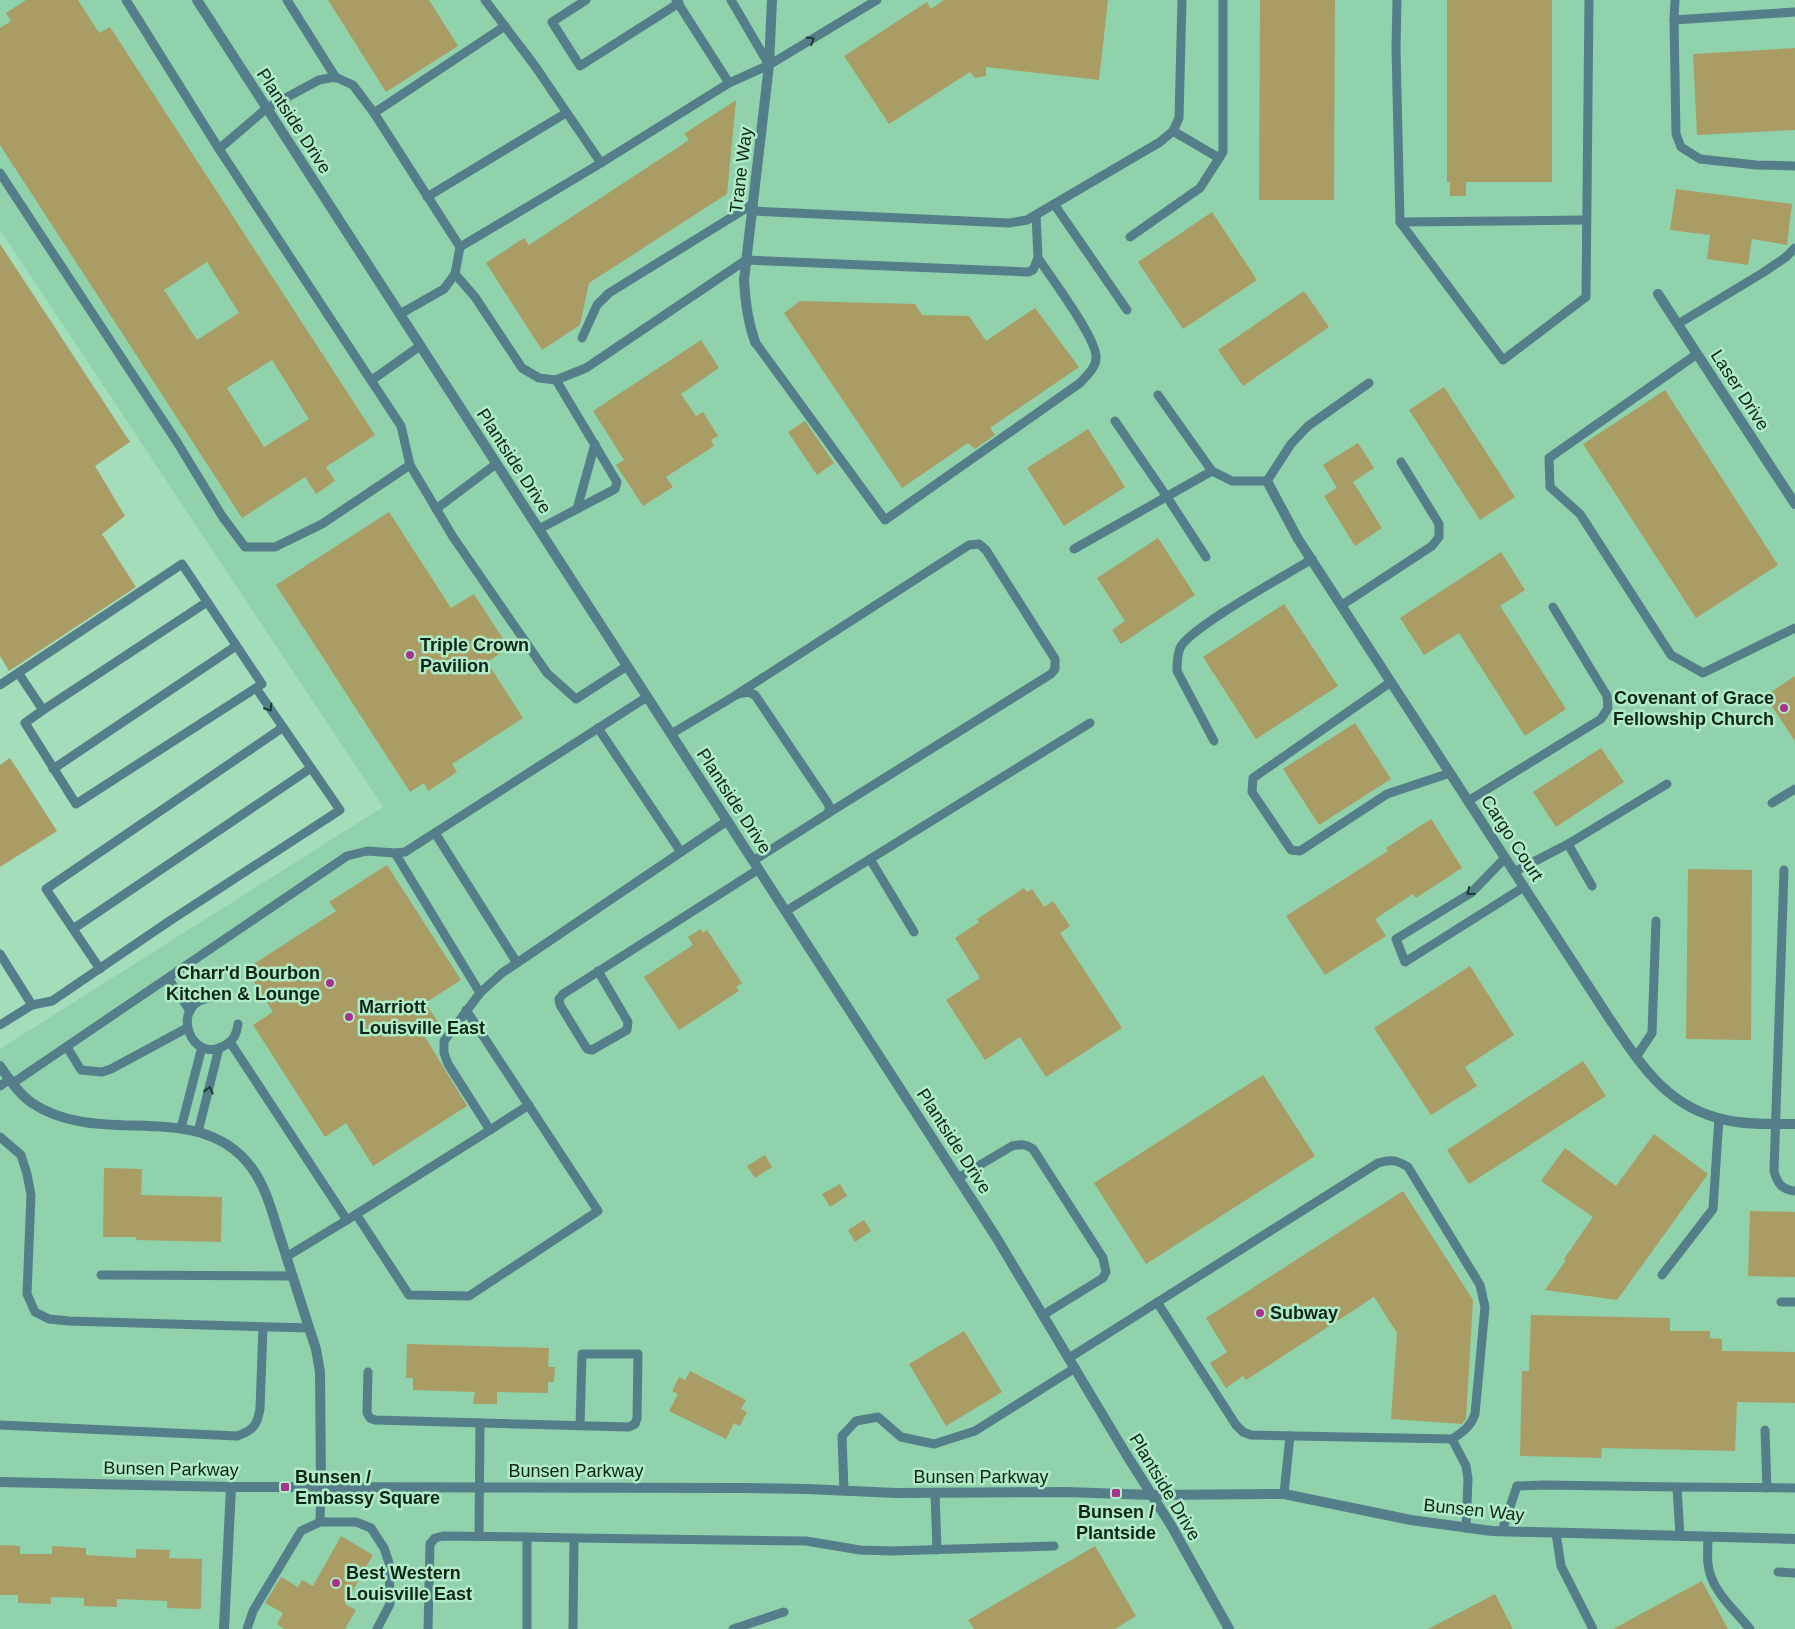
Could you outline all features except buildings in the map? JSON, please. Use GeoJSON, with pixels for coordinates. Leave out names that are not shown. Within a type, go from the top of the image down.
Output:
{"type":"FeatureCollection","features":[{"type":"Feature","properties":{"kind":"street","name":"Plantside Drive"},"geometry":{"type":"LineString","coordinates":[[197,0],[996,1237],[1172,1527],[1229,1629]]}},
{"type":"Feature","properties":{"kind":"street","name":"Trane Way"},"geometry":{"type":"LineString","coordinates":[[756,342],[750,328],[745,307],[744,280],[769,65],[772,0]]}},
{"type":"Feature","properties":{"kind":"street","name":"Laser Drive"},"geometry":{"type":"LineString","coordinates":[[1658,294],[1795,504]]}},
{"type":"Feature","properties":{"kind":"street","name":"Cargo Court"},"geometry":{"type":"LineString","coordinates":[[1266,481],[1312,559],[1391,682],[1648,1074],[1674,1098],[1691,1108],[1719,1118],[1728,1121],[1795,1124]]}},
{"type":"Feature","properties":{"kind":"street"},"geometry":{"type":"LineString","coordinates":[[0,1066],[11,1081],[32,1102],[53,1114],[68,1120],[98,1125],[181,1128],[198,1132],[222,1141],[234,1148],[252,1168],[260,1180],[270,1205],[316,1349],[320,1372],[321,1487]]}},
{"type":"Feature","properties":{"kind":"street","name":"Bunsen Parkway"},"geometry":{"type":"LineString","coordinates":[[0,1482],[231,1487],[742,1488],[896,1493],[1067,1492],[1152,1495]]}},
{"type":"Feature","properties":{"kind":"street"},"geometry":{"type":"LineString","coordinates":[[224,1629],[231,1487]]}},
{"type":"Feature","properties":{"kind":"street","name":"Bunsen Way"},"geometry":{"type":"LineString","coordinates":[[1152,1495],[1284,1494],[1410,1520],[1502,1531],[1795,1539]]}},
{"type":"Feature","properties":{"kind":"lane"},"geometry":{"type":"LineString","coordinates":[[126,0],[219,149],[402,426],[410,465],[453,537],[547,673],[576,699],[627,666]]}},
{"type":"Feature","properties":{"kind":"lane"},"geometry":{"type":"LineString","coordinates":[[287,0],[336,78]]}},
{"type":"Feature","properties":{"kind":"lane"},"geometry":{"type":"LineString","coordinates":[[485,0],[535,66],[601,163]]}},
{"type":"Feature","properties":{"kind":"lane"},"geometry":{"type":"LineString","coordinates":[[586,0],[552,22],[580,66],[677,2],[729,83]]}},
{"type":"Feature","properties":{"kind":"lane"},"geometry":{"type":"LineString","coordinates":[[731,0],[769,65]]}},
{"type":"Feature","properties":{"kind":"lane"},"geometry":{"type":"LineString","coordinates":[[460,247],[601,163],[729,83],[769,65],[866,3],[877,0]]}},
{"type":"Feature","properties":{"kind":"lane"},"geometry":{"type":"LineString","coordinates":[[582,338],[597,305],[609,293],[752,208],[1008,223],[1027,220],[1160,142],[1173,131],[1179,118],[1182,0]]}},
{"type":"Feature","properties":{"kind":"lane"},"geometry":{"type":"LineString","coordinates":[[1130,237],[1200,188],[1223,152],[1223,0]]}},
{"type":"Feature","properties":{"kind":"lane"},"geometry":{"type":"LineString","coordinates":[[1397,0],[1396,48],[1400,222],[1503,360],[1586,297],[1589,0]]}},
{"type":"Feature","properties":{"kind":"lane"},"geometry":{"type":"LineString","coordinates":[[1675,0],[1676,134],[1681,147],[1700,159],[1756,165],[1795,166]]}},
{"type":"Feature","properties":{"kind":"lane"},"geometry":{"type":"LineString","coordinates":[[1674,20],[1795,12]]}},
{"type":"Feature","properties":{"kind":"lane"},"geometry":{"type":"LineString","coordinates":[[374,114],[505,26]]}},
{"type":"Feature","properties":{"kind":"lane"},"geometry":{"type":"LineString","coordinates":[[219,149],[267,108],[319,80],[336,78],[354,85],[460,247],[455,274],[444,289],[400,314]]}},
{"type":"Feature","properties":{"kind":"lane"},"geometry":{"type":"LineString","coordinates":[[427,197],[566,113]]}},
{"type":"Feature","properties":{"kind":"lane"},"geometry":{"type":"LineString","coordinates":[[1173,131],[1219,158]]}},
{"type":"Feature","properties":{"kind":"lane"},"geometry":{"type":"LineString","coordinates":[[0,173],[177,442],[222,516],[245,546],[275,547],[322,524],[410,465]]}},
{"type":"Feature","properties":{"kind":"lane"},"geometry":{"type":"LineString","coordinates":[[1054,204],[1127,310]]}},
{"type":"Feature","properties":{"kind":"lane"},"geometry":{"type":"LineString","coordinates":[[455,274],[475,297],[522,368],[539,378],[556,380],[586,368],[746,260],[1028,272],[1034,270],[1038,258],[1036,214]]}},
{"type":"Feature","properties":{"kind":"lane"},"geometry":{"type":"LineString","coordinates":[[1400,222],[1586,220]]}},
{"type":"Feature","properties":{"kind":"lane"},"geometry":{"type":"LineString","coordinates":[[1678,324],[1764,272],[1786,257],[1795,248]]}},
{"type":"Feature","properties":{"kind":"lane"},"geometry":{"type":"LineString","coordinates":[[756,342],[886,520],[1080,383],[1092,369],[1096,358],[1093,341],[1038,258]]}},
{"type":"Feature","properties":{"kind":"lane"},"geometry":{"type":"LineString","coordinates":[[372,380],[420,346]]}},
{"type":"Feature","properties":{"kind":"lane"},"geometry":{"type":"LineString","coordinates":[[1697,354],[1548,458],[1550,488],[1580,514],[1671,655],[1702,673],[1795,628]]}},
{"type":"Feature","properties":{"kind":"lane"},"geometry":{"type":"LineString","coordinates":[[539,529],[615,489],[617,482],[556,380]]}},
{"type":"Feature","properties":{"kind":"lane"},"geometry":{"type":"LineString","coordinates":[[1158,395],[1212,471],[1232,481],[1266,481],[1292,444],[1308,426],[1369,383]]}},
{"type":"Feature","properties":{"kind":"lane"},"geometry":{"type":"LineString","coordinates":[[1115,421],[1206,557]]}},
{"type":"Feature","properties":{"kind":"lane"},"geometry":{"type":"LineString","coordinates":[[577,509],[595,444]]}},
{"type":"Feature","properties":{"kind":"lane"},"geometry":{"type":"LineString","coordinates":[[1342,605],[1432,546],[1439,537],[1439,524],[1402,462]]}},
{"type":"Feature","properties":{"kind":"lane"},"geometry":{"type":"LineString","coordinates":[[436,509],[496,464]]}},
{"type":"Feature","properties":{"kind":"lane"},"geometry":{"type":"LineString","coordinates":[[1074,550],[1212,471]]}},
{"type":"Feature","properties":{"kind":"lane"},"geometry":{"type":"LineString","coordinates":[[598,971],[629,1026],[627,1030],[592,1050],[587,1049],[560,1005],[559,999],[563,994],[756,865],[828,814],[1051,674],[1055,668],[1055,659],[986,550],[979,544],[969,545],[736,695],[671,734]]}},
{"type":"Feature","properties":{"kind":"lane"},"geometry":{"type":"LineString","coordinates":[[1214,742],[1177,671],[1180,647],[1200,628],[1312,559]]}},
{"type":"Feature","properties":{"kind":"lane"},"geometry":{"type":"LineString","coordinates":[[0,685],[182,564],[262,684],[76,804],[25,723],[207,602]]}},
{"type":"Feature","properties":{"kind":"lane"},"geometry":{"type":"LineString","coordinates":[[1468,801],[1601,719],[1608,708],[1608,696],[1553,607]]}},
{"type":"Feature","properties":{"kind":"lane"},"geometry":{"type":"LineString","coordinates":[[53,769],[236,646]]}},
{"type":"Feature","properties":{"kind":"lane"},"geometry":{"type":"LineString","coordinates":[[19,674],[43,710]]}},
{"type":"Feature","properties":{"kind":"lane"},"geometry":{"type":"LineString","coordinates":[[1391,682],[1254,778],[1252,792],[1292,850],[1300,851],[1387,794],[1450,773]]}},
{"type":"Feature","properties":{"kind":"lane"},"geometry":{"type":"LineString","coordinates":[[0,1025],[32,1005],[52,1001],[168,922],[340,810],[256,688]]}},
{"type":"Feature","properties":{"kind":"lane"},"geometry":{"type":"LineString","coordinates":[[736,695],[748,692],[755,694],[828,802],[830,808],[828,814]]}},
{"type":"Feature","properties":{"kind":"lane"},"geometry":{"type":"LineString","coordinates":[[0,1086],[67,1047],[347,856],[367,851],[395,854],[405,852],[647,697]]}},
{"type":"Feature","properties":{"kind":"lane"},"geometry":{"type":"LineString","coordinates":[[786,911],[1090,723]]}},
{"type":"Feature","properties":{"kind":"lane"},"geometry":{"type":"LineString","coordinates":[[100,969],[46,889],[282,728]]}},
{"type":"Feature","properties":{"kind":"lane"},"geometry":{"type":"LineString","coordinates":[[598,728],[681,852]]}},
{"type":"Feature","properties":{"kind":"lane"},"geometry":{"type":"LineString","coordinates":[[73,929],[311,768]]}},
{"type":"Feature","properties":{"kind":"lane"},"geometry":{"type":"LineString","coordinates":[[1514,872],[1568,844],[1667,784]]}},
{"type":"Feature","properties":{"kind":"lane"},"geometry":{"type":"LineString","coordinates":[[1772,803],[1795,789]]}},
{"type":"Feature","properties":{"kind":"lane"},"geometry":{"type":"LineString","coordinates":[[490,1130],[448,1064],[444,1052],[444,1041],[466,1010],[480,993],[502,973],[727,821]]}},
{"type":"Feature","properties":{"kind":"lane"},"geometry":{"type":"LineString","coordinates":[[435,833],[517,963]]}},
{"type":"Feature","properties":{"kind":"lane"},"geometry":{"type":"LineString","coordinates":[[1568,844],[1592,886]]}},
{"type":"Feature","properties":{"kind":"lane"},"geometry":{"type":"LineString","coordinates":[[395,854],[480,993]]}},
{"type":"Feature","properties":{"kind":"lane"},"geometry":{"type":"LineString","coordinates":[[1505,858],[1471,893],[1396,939],[1405,962],[1524,887]]}},
{"type":"Feature","properties":{"kind":"lane"},"geometry":{"type":"LineString","coordinates":[[870,859],[914,932]]}},
{"type":"Feature","properties":{"kind":"lane"},"geometry":{"type":"LineString","coordinates":[[1784,870],[1774,1124],[1774,1171],[1777,1182],[1787,1190],[1795,1190]]}},
{"type":"Feature","properties":{"kind":"lane"},"geometry":{"type":"LineString","coordinates":[[1636,1057],[1652,1033],[1656,921]]}},
{"type":"Feature","properties":{"kind":"lane"},"geometry":{"type":"LineString","coordinates":[[0,954],[32,1005]]}},
{"type":"Feature","properties":{"kind":"lane"},"geometry":{"type":"LineString","coordinates":[[168,978],[190,1012]]}},
{"type":"Feature","properties":{"kind":"lane"},"geometry":{"type":"LineString","coordinates":[[211,998],[200,1001],[190,1012],[187,1028],[192,1040],[207,1049],[219,1048],[230,1042],[235,1036],[238,1024]]}},
{"type":"Feature","properties":{"kind":"lane"},"geometry":{"type":"LineString","coordinates":[[356,1214],[409,1295],[469,1296],[598,1211],[466,1010]]}},
{"type":"Feature","properties":{"kind":"lane"},"geometry":{"type":"LineString","coordinates":[[67,1047],[80,1070],[102,1072],[187,1028]]}},
{"type":"Feature","properties":{"kind":"lane"},"geometry":{"type":"LineString","coordinates":[[230,1042],[347,1220]]}},
{"type":"Feature","properties":{"kind":"lane"},"geometry":{"type":"LineString","coordinates":[[181,1128],[202,1047]]}},
{"type":"Feature","properties":{"kind":"lane"},"geometry":{"type":"LineString","coordinates":[[198,1132],[219,1048]]}},
{"type":"Feature","properties":{"kind":"lane"},"geometry":{"type":"LineString","coordinates":[[286,1257],[529,1105]]}},
{"type":"Feature","properties":{"kind":"lane"},"geometry":{"type":"LineString","coordinates":[[1662,1275],[1713,1209],[1719,1118]]}},
{"type":"Feature","properties":{"kind":"lane"},"geometry":{"type":"LineString","coordinates":[[0,1137],[21,1155],[27,1174],[31,1195],[27,1294],[35,1312],[49,1319],[69,1321],[309,1328]]}},
{"type":"Feature","properties":{"kind":"lane"},"geometry":{"type":"LineString","coordinates":[[958,1178],[1012,1146],[1019,1144],[1027,1145],[1034,1149],[1103,1258],[1106,1272],[1103,1278],[1043,1315]]}},
{"type":"Feature","properties":{"kind":"lane"},"geometry":{"type":"LineString","coordinates":[[1069,1358],[1378,1163],[1388,1160],[1398,1161],[1408,1167],[1480,1285],[1484,1296],[1485,1307],[1475,1414],[1472,1423],[1462,1433],[1452,1439],[1251,1435],[1236,1425],[1158,1302]]}},
{"type":"Feature","properties":{"kind":"lane"},"geometry":{"type":"LineString","coordinates":[[101,1275],[293,1276]]}},
{"type":"Feature","properties":{"kind":"lane"},"geometry":{"type":"LineString","coordinates":[[1781,1302],[1795,1302]]}},
{"type":"Feature","properties":{"kind":"lane"},"geometry":{"type":"LineString","coordinates":[[0,1425],[237,1436],[250,1431],[258,1421],[263,1327]]}},
{"type":"Feature","properties":{"kind":"lane"},"geometry":{"type":"LineString","coordinates":[[368,1372],[367,1413],[370,1418],[375,1420],[580,1426],[629,1427],[635,1424],[637,1418],[638,1354],[582,1354],[580,1426]]}},
{"type":"Feature","properties":{"kind":"lane"},"geometry":{"type":"LineString","coordinates":[[844,1491],[842,1436],[856,1421],[878,1417],[901,1437],[934,1444],[976,1431],[1075,1368]]}},
{"type":"Feature","properties":{"kind":"lane"},"geometry":{"type":"LineString","coordinates":[[479,1536],[480,1423]]}},
{"type":"Feature","properties":{"kind":"lane"},"geometry":{"type":"LineString","coordinates":[[1766,1430],[1767,1488]]}},
{"type":"Feature","properties":{"kind":"lane"},"geometry":{"type":"LineString","coordinates":[[1284,1494],[1290,1436]]}},
{"type":"Feature","properties":{"kind":"lane"},"geometry":{"type":"LineString","coordinates":[[1452,1439],[1466,1466],[1467,1472],[1466,1528]]}},
{"type":"Feature","properties":{"kind":"lane"},"geometry":{"type":"LineString","coordinates":[[1502,1531],[1517,1486],[1795,1488]]}},
{"type":"Feature","properties":{"kind":"lane"},"geometry":{"type":"LineString","coordinates":[[320,1522],[321,1487]]}},
{"type":"Feature","properties":{"kind":"lane"},"geometry":{"type":"LineString","coordinates":[[1677,1487],[1680,1536]]}},
{"type":"Feature","properties":{"kind":"lane"},"geometry":{"type":"LineString","coordinates":[[935,1493],[937,1550]]}},
{"type":"Feature","properties":{"kind":"lane"},"geometry":{"type":"LineString","coordinates":[[247,1629],[258,1603],[302,1531],[320,1522],[356,1522],[371,1528],[384,1548],[389,1563],[390,1604],[377,1629]]}},
{"type":"Feature","properties":{"kind":"lane"},"geometry":{"type":"LineString","coordinates":[[1556,1533],[1561,1566],[1593,1629]]}},
{"type":"Feature","properties":{"kind":"lane"},"geometry":{"type":"LineString","coordinates":[[428,1629],[430,1544],[435,1538],[443,1536],[806,1540],[860,1550],[937,1550],[1054,1546]]}},
{"type":"Feature","properties":{"kind":"lane"},"geometry":{"type":"LineString","coordinates":[[527,1537],[527,1629]]}},
{"type":"Feature","properties":{"kind":"lane"},"geometry":{"type":"LineString","coordinates":[[1708,1537],[1708,1566],[1713,1581],[1723,1597],[1750,1629]]}},
{"type":"Feature","properties":{"kind":"lane"},"geometry":{"type":"LineString","coordinates":[[573,1629],[574,1538]]}},
{"type":"Feature","properties":{"kind":"lane"},"geometry":{"type":"LineString","coordinates":[[1778,1572],[1795,1573]]}},
{"type":"Feature","properties":{"kind":"lane"},"geometry":{"type":"LineString","coordinates":[[733,1629],[784,1612]]}},
{"type":"Feature","properties":{"kind":"shaded area"},"geometry":{"type":"Polygon","coordinates":[[[0,0],[1795,0],[1795,1629],[0,1629],[0,1049],[383,807],[0,230],[0,0]]]}},
{"type":"Feature","properties":{"kind":"place","name":"Triple Crown Pavilion"},"geometry":{"type":"Point","coordinates":[410,655]}},
{"type":"Feature","properties":{"kind":"place","name":"Covenant of Grace Fellowship Church"},"geometry":{"type":"Point","coordinates":[1784,708]}},
{"type":"Feature","properties":{"kind":"place","name":"Charr'd Bourbon Kitchen & Lounge"},"geometry":{"type":"Point","coordinates":[330,983]}},
{"type":"Feature","properties":{"kind":"place","name":"Marriott Louisville East"},"geometry":{"type":"Point","coordinates":[349,1017]}},
{"type":"Feature","properties":{"kind":"place","name":"Subway"},"geometry":{"type":"Point","coordinates":[1260,1313]}},
{"type":"Feature","properties":{"kind":"place","name":"Bunsen / Embassy Square"},"geometry":{"type":"Point","coordinates":[285,1487]}},
{"type":"Feature","properties":{"kind":"place","name":"Bunsen / Plantside"},"geometry":{"type":"Point","coordinates":[1116,1493]}},
{"type":"Feature","properties":{"kind":"place","name":"Best Western Louisville East"},"geometry":{"type":"Point","coordinates":[336,1583]}}]}
